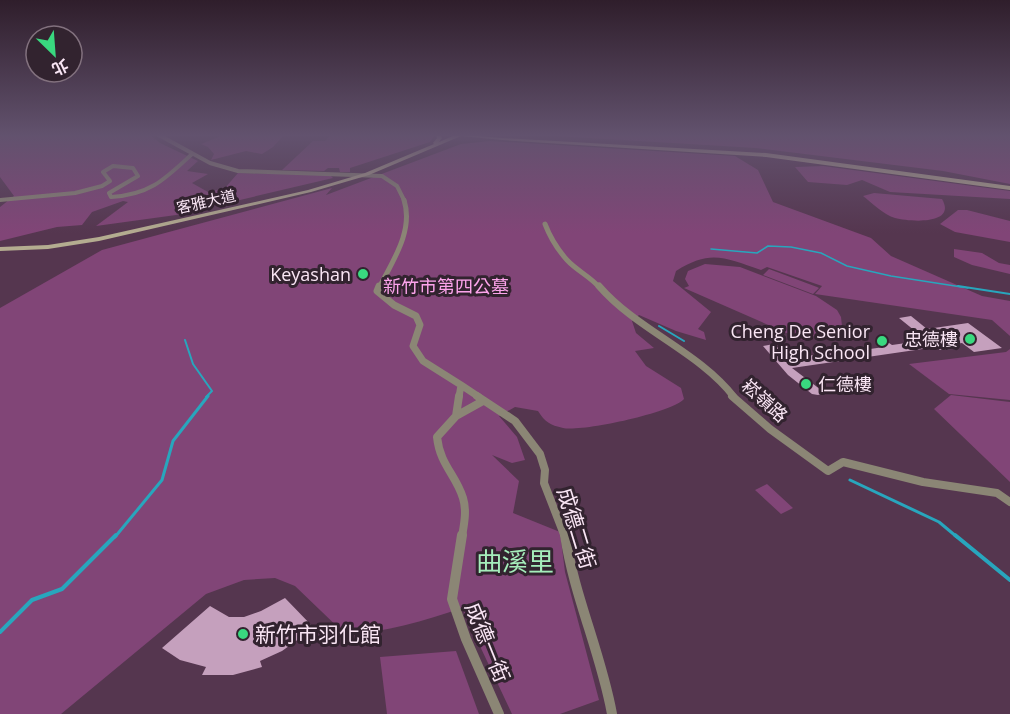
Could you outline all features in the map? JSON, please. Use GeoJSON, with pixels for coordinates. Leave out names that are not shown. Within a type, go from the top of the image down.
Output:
{"type":"FeatureCollection","features":[{"type":"Feature","properties":{"kind":"street"},"geometry":{"type":"LineString","coordinates":[[0,200],[56,195],[99,187],[110,181],[103,172],[114,167]]}},
{"type":"Feature","properties":{"kind":"street"},"geometry":{"type":"LineString","coordinates":[[129,167],[133,168],[138,176],[109,193],[111,197],[127,196],[159,184],[177,167]]}},
{"type":"Feature","properties":{"kind":"street"},"geometry":{"type":"LineString","coordinates":[[225,167],[238,171],[367,174],[386,177],[398,185],[409,214],[404,235],[378,291],[385,300],[416,316],[420,325],[413,346],[423,361],[461,385],[456,416]]}},
{"type":"Feature","properties":{"kind":"street","name":"客雅大道"},"geometry":{"type":"LineString","coordinates":[[20,247],[102,235],[298,191],[375,167]]}},
{"type":"Feature","properties":{"kind":"street","name":"客雅大道"},"geometry":{"type":"LineString","coordinates":[[20,247],[99,239],[309,191],[383,167]]}},
{"type":"Feature","properties":{"kind":"street"},"geometry":{"type":"LineString","coordinates":[[863,167],[1010,187]]}},
{"type":"Feature","properties":{"kind":"street","name":"崧嶺路"},"geometry":{"type":"LineString","coordinates":[[545,224],[549,235],[567,261],[589,275],[615,305],[634,316],[722,382],[735,399],[770,429],[828,471],[843,462],[923,483],[997,493],[1010,502]]}},
{"type":"Feature","properties":{"kind":"street"},"geometry":{"type":"LineString","coordinates":[[0,247],[20,247]]}},
{"type":"Feature","properties":{"kind":"street","name":"成德二街"},"geometry":{"type":"LineString","coordinates":[[461,385],[515,421],[540,454],[544,483],[565,535],[570,568],[605,676],[612,714]]}},
{"type":"Feature","properties":{"kind":"street","name":"成德一街"},"geometry":{"type":"LineString","coordinates":[[483,401],[456,416],[437,437],[439,454],[463,498],[465,517],[452,599],[466,639],[499,714]]}},
{"type":"Feature","properties":{"kind":"green space"},"geometry":{"type":"Polygon","coordinates":[[[0,167],[191,167],[187,171],[208,174],[192,183],[208,192],[225,188],[238,173],[330,175],[333,178],[176,215],[96,226],[128,202],[123,201],[92,212],[82,225],[57,227],[0,241],[0,207],[14,196],[0,177],[0,167]]]}},
{"type":"Feature","properties":{"kind":"green space"},"geometry":{"type":"Polygon","coordinates":[[[285,167],[352,167],[350,172],[340,172],[339,168],[328,168],[324,171],[282,170],[285,167]]]}},
{"type":"Feature","properties":{"kind":"green space","name":"新竹市第四公墓"},"geometry":{"type":"Polygon","coordinates":[[[399,167],[754,167],[758,170],[773,202],[871,238],[891,256],[982,296],[1010,301],[1010,336],[992,320],[815,294],[822,286],[767,267],[761,270],[728,259],[709,258],[688,264],[676,271],[673,281],[711,312],[698,329],[704,332],[706,340],[676,331],[639,315],[632,321],[636,333],[654,348],[635,351],[646,366],[681,388],[684,399],[662,410],[645,415],[588,427],[558,427],[546,420],[538,411],[515,407],[499,416],[517,437],[525,460],[512,463],[492,455],[519,481],[513,513],[560,532],[565,572],[599,700],[560,714],[512,714],[462,608],[405,625],[346,635],[295,586],[275,578],[244,580],[206,594],[61,714],[0,714],[0,308],[102,250],[332,188],[326,195],[399,167]]]}},
{"type":"Feature","properties":{"kind":"green space"},"geometry":{"type":"Polygon","coordinates":[[[795,167],[833,167],[1010,191],[1010,199],[890,192],[862,180],[847,185],[808,182],[795,167]]]}},
{"type":"Feature","properties":{"kind":"green space"},"geometry":{"type":"Polygon","coordinates":[[[913,167],[1010,167],[1010,184],[913,167]]]}},
{"type":"Feature","properties":{"kind":"green space"},"geometry":{"type":"Polygon","coordinates":[[[874,193],[942,199],[945,207],[943,214],[930,220],[895,218],[882,212],[863,196],[874,193]]]}},
{"type":"Feature","properties":{"kind":"green space"},"geometry":{"type":"Polygon","coordinates":[[[958,210],[967,210],[1010,221],[1010,242],[955,232],[940,224],[958,210]]]}},
{"type":"Feature","properties":{"kind":"green space"},"geometry":{"type":"Polygon","coordinates":[[[954,249],[982,253],[999,263],[1010,265],[1010,274],[972,265],[954,257],[954,249]]]}},
{"type":"Feature","properties":{"kind":"green space"},"geometry":{"type":"Polygon","coordinates":[[[705,264],[740,267],[816,296],[837,310],[842,326],[834,332],[814,336],[805,341],[684,288],[689,286],[685,279],[688,271],[705,264]]]}},
{"type":"Feature","properties":{"kind":"green space"},"geometry":{"type":"Polygon","coordinates":[[[769,269],[819,288],[813,294],[763,275],[769,269]]]}},
{"type":"Feature","properties":{"kind":"green space"},"geometry":{"type":"Polygon","coordinates":[[[1010,349],[1010,400],[949,394],[909,364],[1006,352],[1010,349]]]}},
{"type":"Feature","properties":{"kind":"green space"},"geometry":{"type":"Polygon","coordinates":[[[951,395],[1010,402],[1010,482],[934,409],[951,395]]]}},
{"type":"Feature","properties":{"kind":"green space"},"geometry":{"type":"Polygon","coordinates":[[[767,484],[793,508],[781,514],[755,490],[767,484]]]}},
{"type":"Feature","properties":{"kind":"green space"},"geometry":{"type":"Polygon","coordinates":[[[456,651],[479,714],[387,714],[380,657],[456,651]]]}},
{"type":"Feature","properties":{"kind":"building"},"geometry":{"type":"Polygon","coordinates":[[[911,316],[927,329],[968,323],[1002,348],[974,352],[962,343],[947,345],[952,349],[940,350],[936,347],[792,368],[825,393],[818,395],[812,394],[788,375],[763,346],[774,344],[790,359],[853,348],[856,351],[884,347],[881,344],[892,345],[925,339],[899,318],[911,316]]]}},
{"type":"Feature","properties":{"kind":"building","name":"新竹市羽化館"},"geometry":{"type":"Polygon","coordinates":[[[285,598],[314,628],[282,651],[260,661],[262,667],[233,675],[202,675],[206,667],[180,660],[162,648],[210,606],[229,617],[244,617],[285,598]]]}},
{"type":"Feature","properties":{"kind":"waterway"},"geometry":{"type":"LineString","coordinates":[[711,249],[757,253],[768,246],[791,247],[821,253],[847,266],[891,276],[968,288]]}},
{"type":"Feature","properties":{"kind":"waterway"},"geometry":{"type":"LineString","coordinates":[[958,286],[1010,294]]}},
{"type":"Feature","properties":{"kind":"waterway"},"geometry":{"type":"LineString","coordinates":[[659,326],[684,341]]}},
{"type":"Feature","properties":{"kind":"waterway"},"geometry":{"type":"LineString","coordinates":[[185,340],[193,364],[212,391],[206,397]]}},
{"type":"Feature","properties":{"kind":"waterway"},"geometry":{"type":"LineString","coordinates":[[115,537],[162,480],[173,441],[208,396]]}},
{"type":"Feature","properties":{"kind":"waterway"},"geometry":{"type":"LineString","coordinates":[[850,480],[939,522],[957,537]]}},
{"type":"Feature","properties":{"kind":"waterway"},"geometry":{"type":"LineString","coordinates":[[0,632],[32,600],[62,589],[116,535]]}},
{"type":"Feature","properties":{"kind":"waterway"},"geometry":{"type":"LineString","coordinates":[[955,535],[1010,580]]}},
{"type":"Feature","properties":{"kind":"place","name":"Keyashan"},"geometry":{"type":"Point","coordinates":[363,274]}},
{"type":"Feature","properties":{"kind":"place","name":"忠德樓"},"geometry":{"type":"Point","coordinates":[970,339]}},
{"type":"Feature","properties":{"kind":"place","name":"Cheng De Senior High School"},"geometry":{"type":"Point","coordinates":[882,341]}},
{"type":"Feature","properties":{"kind":"place","name":"仁德樓"},"geometry":{"type":"Point","coordinates":[806,384]}},
{"type":"Feature","properties":{"kind":"place","name":"新竹市羽化館"},"geometry":{"type":"Point","coordinates":[243,634]}},
{"type":"Feature","properties":{"kind":"district","name":"曲溪里"},"geometry":{"type":"Point","coordinates":[515,561]}}]}
